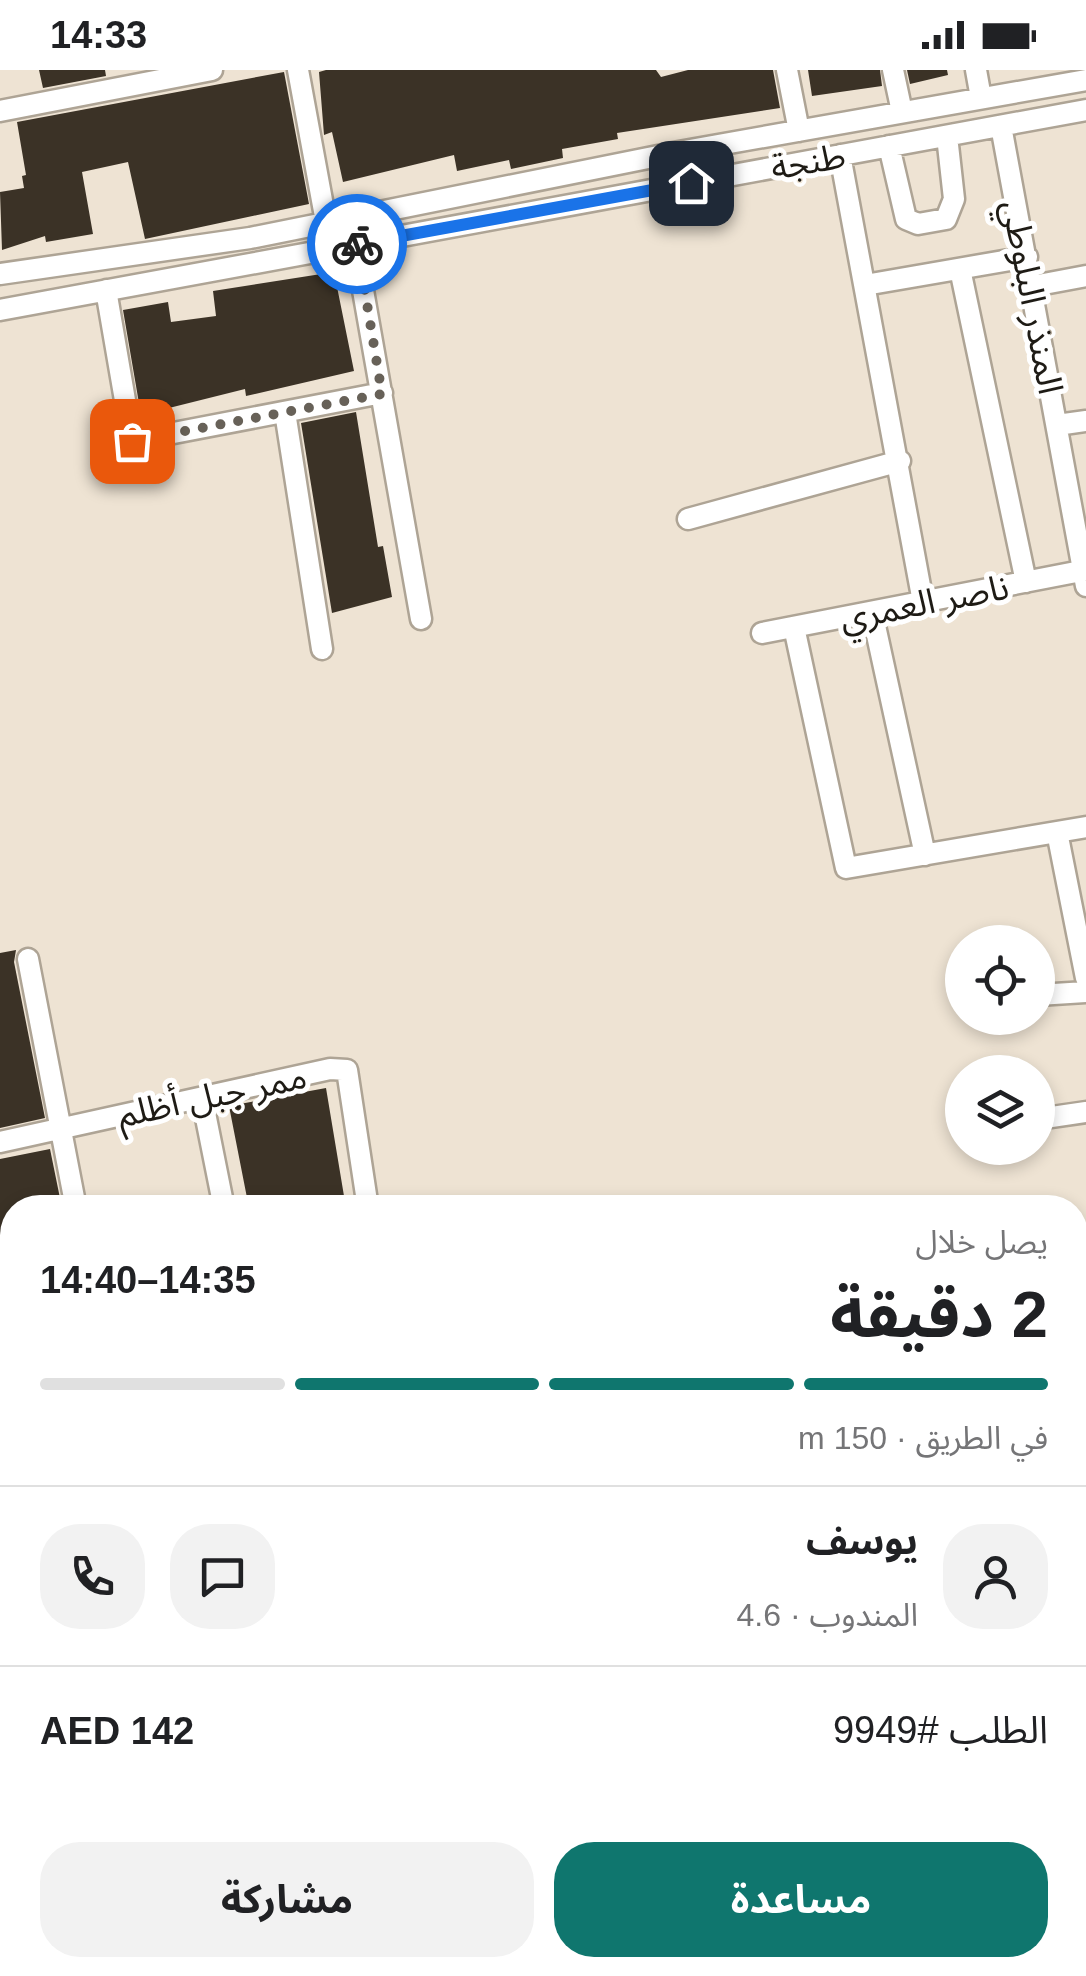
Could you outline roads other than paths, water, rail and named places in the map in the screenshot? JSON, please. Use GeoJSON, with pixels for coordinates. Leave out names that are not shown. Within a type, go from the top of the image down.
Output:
{"type":"FeatureCollection","features":[{"type":"Feature","properties":{"kind":"street"},"geometry":{"type":"LineString","coordinates":[[0,112],[212,70]]}},
{"type":"Feature","properties":{"kind":"street"},"geometry":{"type":"LineString","coordinates":[[298,70],[326,222]]}},
{"type":"Feature","properties":{"kind":"street"},"geometry":{"type":"LineString","coordinates":[[787,70],[799,130]]}},
{"type":"Feature","properties":{"kind":"street"},"geometry":{"type":"LineString","coordinates":[[893,70],[902,112]]}},
{"type":"Feature","properties":{"kind":"street"},"geometry":{"type":"LineString","coordinates":[[976,70],[982,98]]}},
{"type":"Feature","properties":{"kind":"street","name":"طنجة"},"geometry":{"type":"LineString","coordinates":[[0,274],[326,222],[799,130],[1086,80]]}},
{"type":"Feature","properties":{"kind":"street","name":"طنجة"},"geometry":{"type":"LineString","coordinates":[[0,310],[1086,110]]}},
{"type":"Feature","properties":{"kind":"street","name":"المنذر البلوطي"},"geometry":{"type":"LineString","coordinates":[[1000,126],[1085,576]]}},
{"type":"Feature","properties":{"kind":"street"},"geometry":{"type":"LineString","coordinates":[[889,146],[906,218],[918,224],[946,220],[954,199],[947,136]]}},
{"type":"Feature","properties":{"kind":"street"},"geometry":{"type":"LineString","coordinates":[[840,155],[924,602]]}},
{"type":"Feature","properties":{"kind":"street"},"geometry":{"type":"LineString","coordinates":[[355,245],[421,618]]}},
{"type":"Feature","properties":{"kind":"street"},"geometry":{"type":"LineString","coordinates":[[865,285],[1027,258]]}},
{"type":"Feature","properties":{"kind":"street"},"geometry":{"type":"LineString","coordinates":[[960,269],[1026,582]]}},
{"type":"Feature","properties":{"kind":"street"},"geometry":{"type":"LineString","coordinates":[[1033,286],[1086,276]]}},
{"type":"Feature","properties":{"kind":"street"},"geometry":{"type":"LineString","coordinates":[[106,290],[132,441],[382,394]]}},
{"type":"Feature","properties":{"kind":"street"},"geometry":{"type":"LineString","coordinates":[[285,412],[322,649]]}},
{"type":"Feature","properties":{"kind":"street"},"geometry":{"type":"LineString","coordinates":[[1058,425],[1086,420]]}},
{"type":"Feature","properties":{"kind":"street"},"geometry":{"type":"LineString","coordinates":[[688,519],[898,461]]}},
{"type":"Feature","properties":{"kind":"street","name":"ناصر العمري"},"geometry":{"type":"LineString","coordinates":[[762,633],[1026,582],[1085,576]]}},
{"type":"Feature","properties":{"kind":"street"},"geometry":{"type":"LineString","coordinates":[[872,612],[925,855]]}},
{"type":"Feature","properties":{"kind":"street"},"geometry":{"type":"LineString","coordinates":[[794,627],[846,868],[1086,827]]}},
{"type":"Feature","properties":{"kind":"street"},"geometry":{"type":"LineString","coordinates":[[1057,832],[1086,978]]}},
{"type":"Feature","properties":{"kind":"street"},"geometry":{"type":"LineString","coordinates":[[28,959],[74,1195]]}},
{"type":"Feature","properties":{"kind":"street"},"geometry":{"type":"LineString","coordinates":[[1055,994],[1086,992]]}},
{"type":"Feature","properties":{"kind":"street","name":"ممر جبل أظلم"},"geometry":{"type":"LineString","coordinates":[[0,1142],[330,1070],[347,1070],[366,1195]]}},
{"type":"Feature","properties":{"kind":"street"},"geometry":{"type":"LineString","coordinates":[[202,1098],[221,1195]]}},
{"type":"Feature","properties":{"kind":"street"},"geometry":{"type":"LineString","coordinates":[[1055,1117],[1086,1112]]}}]}
